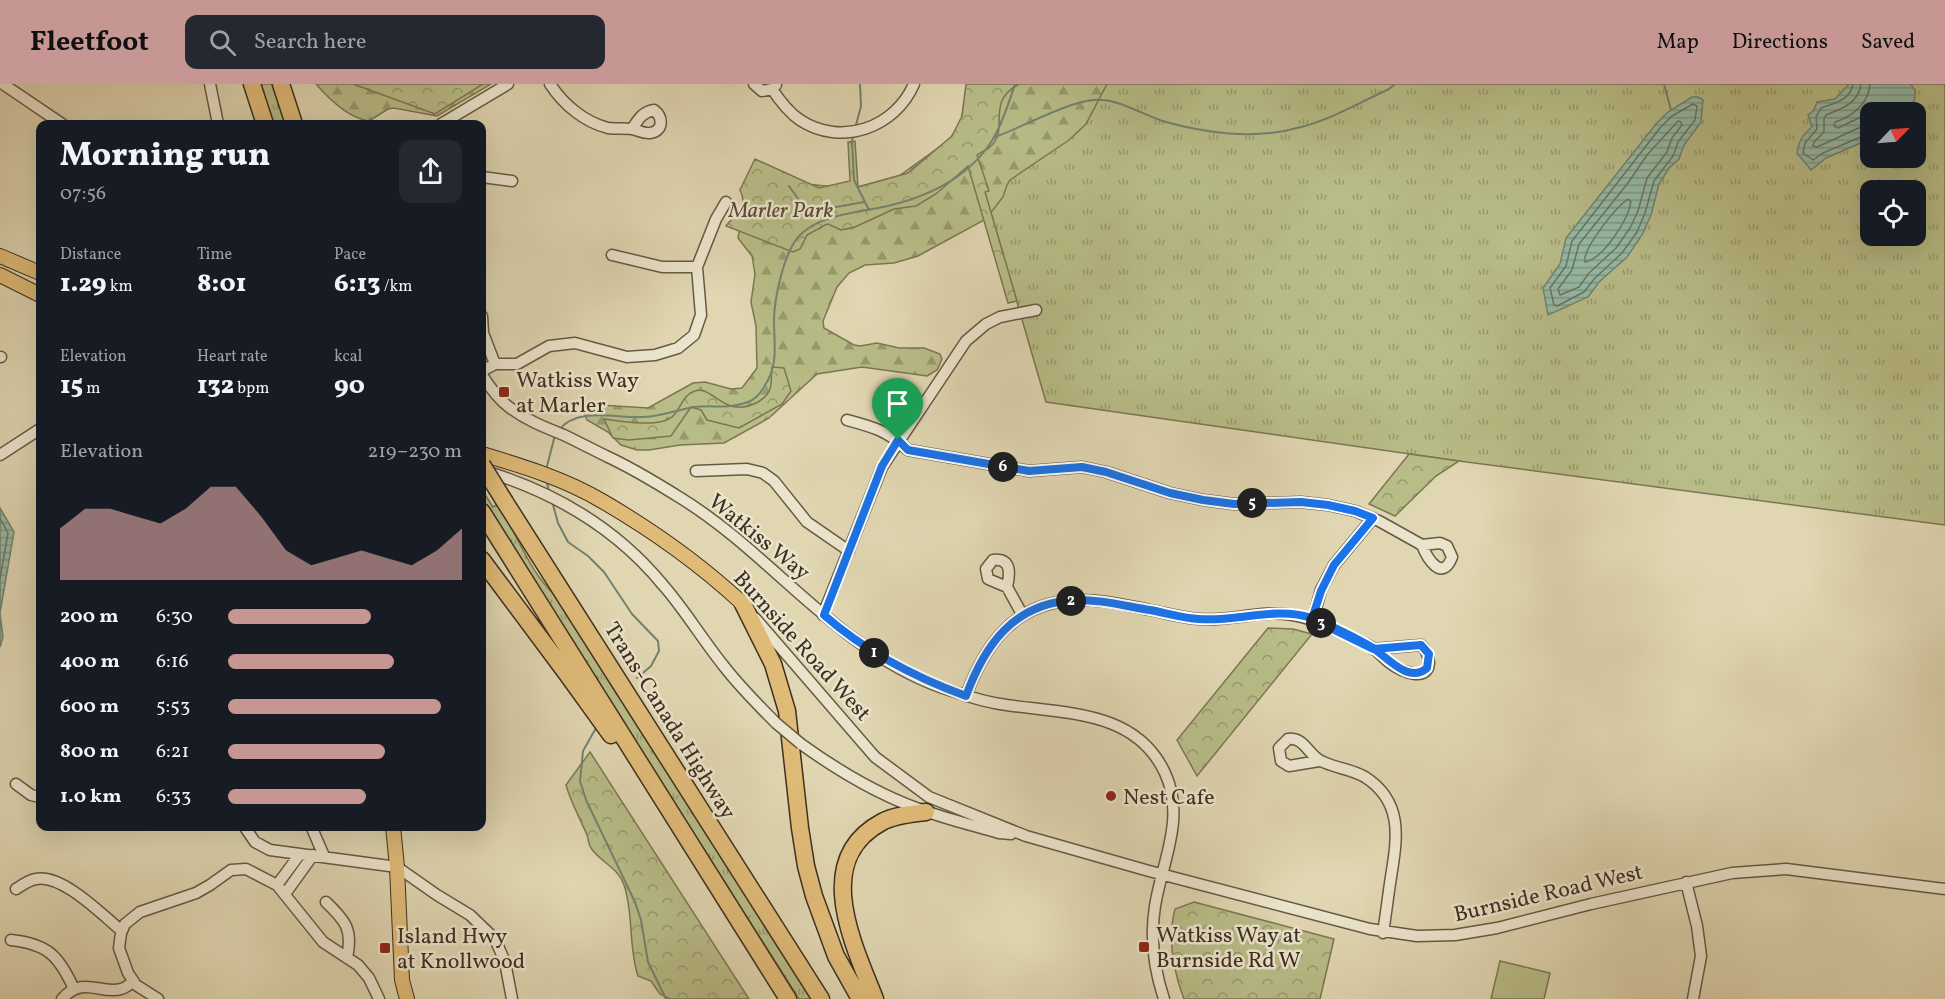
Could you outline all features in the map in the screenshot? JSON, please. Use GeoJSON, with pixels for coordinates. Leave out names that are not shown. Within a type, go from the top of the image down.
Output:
{"type":"FeatureCollection","features":[{"type":"Feature","properties":{"kind":"highway"},"geometry":{"type":"LineString","coordinates":[[252,84],[264,120]]}},
{"type":"Feature","properties":{"kind":"highway"},"geometry":{"type":"LineString","coordinates":[[281,84],[293,120]]}},
{"type":"Feature","properties":{"kind":"highway","name":"Trans-Canada Highway"},"geometry":{"type":"LineString","coordinates":[[486,471],[821,999]]}},
{"type":"Feature","properties":{"kind":"highway"},"geometry":{"type":"LineString","coordinates":[[486,518],[788,999]]}},
{"type":"Feature","properties":{"kind":"highway"},"geometry":{"type":"LineString","coordinates":[[486,565],[686,838]]}},
{"type":"Feature","properties":{"kind":"highway"},"geometry":{"type":"LineString","coordinates":[[743,604],[773,664],[787,711],[800,828],[814,896],[836,956],[860,999]]}},
{"type":"Feature","properties":{"kind":"highway"},"geometry":{"type":"LineString","coordinates":[[875,999],[842,902],[845,867],[852,851],[870,831],[882,822],[898,816],[926,812]]}},
{"type":"Feature","properties":{"kind":"main road"},"geometry":{"type":"LineString","coordinates":[[0,256],[36,271]]}},
{"type":"Feature","properties":{"kind":"main road"},"geometry":{"type":"LineString","coordinates":[[0,275],[36,294]]}},
{"type":"Feature","properties":{"kind":"main road","name":"Burnside Road West"},"geometry":{"type":"LineString","coordinates":[[486,455],[531,470],[600,500],[654,533],[710,574],[743,604]]}},
{"type":"Feature","properties":{"kind":"main road"},"geometry":{"type":"LineString","coordinates":[[393,831],[402,981],[407,999]]}},
{"type":"Feature","properties":{"kind":"street"},"geometry":{"type":"LineString","coordinates":[[3,84],[56,120]]}},
{"type":"Feature","properties":{"kind":"street"},"geometry":{"type":"LineString","coordinates":[[210,84],[217,120]]}},
{"type":"Feature","properties":{"kind":"street"},"geometry":{"type":"LineString","coordinates":[[448,120],[508,84]]}},
{"type":"Feature","properties":{"kind":"street"},"geometry":{"type":"LineString","coordinates":[[550,84],[560,100],[584,118],[608,128],[632,129]]}},
{"type":"Feature","properties":{"kind":"street"},"geometry":{"type":"LineString","coordinates":[[754,84],[762,91],[774,86],[780,101],[799,120],[820,130],[845,133],[867,129],[887,119],[903,103],[914,84]]}},
{"type":"Feature","properties":{"kind":"street"},"geometry":{"type":"LineString","coordinates":[[486,178],[513,181]]}},
{"type":"Feature","properties":{"kind":"street"},"geometry":{"type":"LineString","coordinates":[[486,370],[495,364],[517,364],[549,346],[575,344],[627,357],[655,355],[678,348],[694,335],[701,315],[697,267],[716,219],[726,202]]}},
{"type":"Feature","properties":{"kind":"street"},"geometry":{"type":"LineString","coordinates":[[612,255],[662,267],[697,267]]}},
{"type":"Feature","properties":{"kind":"street"},"geometry":{"type":"LineString","coordinates":[[824,615],[882,466],[966,341],[974,333],[1000,317],[1036,310]]}},
{"type":"Feature","properties":{"kind":"street"},"geometry":{"type":"LineString","coordinates":[[486,341],[495,364]]}},
{"type":"Feature","properties":{"kind":"street","name":"Watkiss Way"},"geometry":{"type":"LineString","coordinates":[[486,378],[506,405],[530,422],[564,435],[623,464],[703,512],[753,552],[824,615],[883,659],[937,686],[966,696],[1000,704],[1091,717],[1122,728],[1152,752],[1171,790],[1174,823],[1155,907],[1153,936],[1157,979],[1164,999]]}},
{"type":"Feature","properties":{"kind":"street"},"geometry":{"type":"LineString","coordinates":[[847,420],[880,429],[898,440],[908,450],[1029,471],[1082,467],[1106,472],[1170,493],[1203,500],[1234,504],[1310,503],[1355,511],[1373,518],[1422,545]]}},
{"type":"Feature","properties":{"kind":"street"},"geometry":{"type":"LineString","coordinates":[[0,455],[36,432]]}},
{"type":"Feature","properties":{"kind":"street"},"geometry":{"type":"LineString","coordinates":[[696,471],[747,469],[763,473],[774,481],[807,522],[849,551]]}},
{"type":"Feature","properties":{"kind":"street","name":"Burnside Road West"},"geometry":{"type":"LineString","coordinates":[[486,471],[521,482],[568,505],[622,544],[663,584],[722,665],[776,723],[801,744],[853,779],[926,812],[999,833],[1026,836]]}},
{"type":"Feature","properties":{"kind":"street"},"geometry":{"type":"LineString","coordinates":[[1312,619],[1321,591],[1334,565],[1373,518]]}},
{"type":"Feature","properties":{"kind":"street"},"geometry":{"type":"LineString","coordinates":[[1007,587],[1022,614]]}},
{"type":"Feature","properties":{"kind":"street"},"geometry":{"type":"LineString","coordinates":[[966,696],[976,669],[988,648],[1006,628],[1022,614],[1044,605],[1073,600],[1102,602],[1198,620],[1288,613],[1312,619],[1373,649],[1391,664],[1415,674],[1422,673],[1429,662],[1429,654],[1421,645],[1373,649]]}},
{"type":"Feature","properties":{"kind":"street","name":"Burnside Road West"},"geometry":{"type":"LineString","coordinates":[[743,604],[875,757],[929,797],[1026,836],[1383,933],[1438,936],[1497,928],[1732,873],[1786,869],[1945,890]]}},
{"type":"Feature","properties":{"kind":"street"},"geometry":{"type":"LineString","coordinates":[[1319,761],[1364,777],[1381,791],[1392,810],[1396,833],[1395,847],[1383,933]]}},
{"type":"Feature","properties":{"kind":"street"},"geometry":{"type":"LineString","coordinates":[[16,784],[36,796]]}},
{"type":"Feature","properties":{"kind":"street"},"geometry":{"type":"LineString","coordinates":[[248,831],[261,847],[270,850],[397,867],[436,895],[470,915],[495,939],[506,962],[512,999]]}},
{"type":"Feature","properties":{"kind":"street"},"geometry":{"type":"LineString","coordinates":[[312,831],[319,856]]}},
{"type":"Feature","properties":{"kind":"street"},"geometry":{"type":"LineString","coordinates":[[277,885],[300,854]]}},
{"type":"Feature","properties":{"kind":"street"},"geometry":{"type":"LineString","coordinates":[[285,894],[319,856]]}},
{"type":"Feature","properties":{"kind":"street"},"geometry":{"type":"LineString","coordinates":[[158,999],[136,985],[122,959],[119,948],[125,924],[140,912],[196,893],[231,870],[246,869],[277,885],[323,942],[358,965],[369,978],[379,999]]}},
{"type":"Feature","properties":{"kind":"street"},"geometry":{"type":"LineString","coordinates":[[16,889],[38,878],[50,879],[64,885],[122,931]]}},
{"type":"Feature","properties":{"kind":"street"},"geometry":{"type":"LineString","coordinates":[[1686,882],[1697,926],[1701,956],[1693,999]]}},
{"type":"Feature","properties":{"kind":"street"},"geometry":{"type":"LineString","coordinates":[[326,902],[342,918],[348,931],[350,945],[347,958]]}},
{"type":"Feature","properties":{"kind":"street"},"geometry":{"type":"LineString","coordinates":[[11,940],[33,942],[55,957],[66,970],[74,990]]}},
{"type":"Feature","properties":{"kind":"street"},"geometry":{"type":"LineString","coordinates":[[62,999],[74,990],[90,987],[123,994],[134,981]]}},
{"type":"Feature","properties":{"kind":"green space"},"geometry":{"type":"Polygon","coordinates":[[[259,84],[272,84],[284,120],[270,120],[259,84]]]}},
{"type":"Feature","properties":{"kind":"green space"},"geometry":{"type":"Polygon","coordinates":[[[316,84],[491,84],[437,116],[394,108],[388,109],[371,120],[366,120],[354,116],[333,102],[316,84]]]}},
{"type":"Feature","properties":{"kind":"green space"},"geometry":{"type":"Polygon","coordinates":[[[353,84],[483,84],[435,114],[353,84]]]}},
{"type":"Feature","properties":{"kind":"green space","name":"Marler Park"},"geometry":{"type":"Polygon","coordinates":[[[966,84],[1019,84],[1003,99],[996,140],[989,148],[977,155],[989,191],[985,192],[1017,301],[1008,303],[968,166],[936,194],[916,206],[894,209],[855,227],[841,230],[828,224],[825,225],[807,235],[800,249],[793,252],[726,226],[742,206],[740,190],[755,159],[819,188],[850,181],[848,142],[855,141],[858,187],[908,173],[952,136],[962,116],[966,84]]]}},
{"type":"Feature","properties":{"kind":"green space","name":"Marler Park"},"geometry":{"type":"Polygon","coordinates":[[[967,84],[1107,84],[1086,124],[1069,140],[1010,180],[1003,197],[986,219],[918,256],[894,263],[865,265],[849,273],[837,287],[823,321],[824,328],[854,345],[877,343],[899,348],[924,348],[940,354],[942,359],[937,370],[927,376],[862,367],[817,374],[769,418],[724,443],[637,450],[621,445],[608,432],[587,420],[583,410],[584,404],[648,408],[693,383],[705,382],[731,389],[742,388],[757,368],[756,326],[751,302],[755,274],[752,256],[738,238],[740,227],[797,183],[845,188],[858,187],[899,176],[949,140],[961,122],[967,84]]]}},
{"type":"Feature","properties":{"kind":"green space"},"geometry":{"type":"Polygon","coordinates":[[[1019,84],[1945,84],[1945,525],[1459,461],[1046,402],[985,192],[1019,84]]]}},
{"type":"Feature","properties":{"kind":"green space"},"geometry":{"type":"Polygon","coordinates":[[[772,367],[784,368],[791,391],[782,404],[739,428],[707,420],[701,410],[691,407],[671,436],[629,440],[613,438],[604,419],[641,423],[661,422],[674,415],[691,393],[701,390],[728,405],[746,406],[758,402],[768,393],[771,387],[772,367]]]}},
{"type":"Feature","properties":{"kind":"green space"},"geometry":{"type":"Polygon","coordinates":[[[1409,454],[1459,461],[1436,476],[1395,516],[1369,504],[1409,454]]]}},
{"type":"Feature","properties":{"kind":"green space"},"geometry":{"type":"Polygon","coordinates":[[[486,496],[493,507],[498,504],[538,575],[555,595],[813,999],[799,999],[486,506],[486,496]]]}},
{"type":"Feature","properties":{"kind":"green space"},"geometry":{"type":"Polygon","coordinates":[[[1268,628],[1293,629],[1312,634],[1197,776],[1177,740],[1268,628]]]}},
{"type":"Feature","properties":{"kind":"green space"},"geometry":{"type":"Polygon","coordinates":[[[590,752],[749,999],[670,999],[660,994],[651,981],[638,976],[624,885],[614,869],[590,846],[566,785],[590,752]]]}},
{"type":"Feature","properties":{"kind":"green space"},"geometry":{"type":"Polygon","coordinates":[[[1194,902],[1334,939],[1320,999],[1184,999],[1172,955],[1171,932],[1175,909],[1194,902]]]}},
{"type":"Feature","properties":{"kind":"green space"},"geometry":{"type":"Polygon","coordinates":[[[1500,961],[1550,973],[1544,999],[1491,999],[1500,961]]]}},
{"type":"Feature","properties":{"kind":"water"},"geometry":{"type":"Polygon","coordinates":[[[1849,84],[1910,84],[1915,92],[1913,102],[1860,102],[1860,143],[1826,158],[1811,170],[1797,153],[1802,138],[1812,127],[1808,115],[1814,110],[1817,102],[1835,99],[1849,84]]]}},
{"type":"Feature","properties":{"kind":"water"},"geometry":{"type":"Polygon","coordinates":[[[1692,97],[1703,100],[1701,122],[1684,145],[1679,159],[1669,168],[1659,184],[1651,215],[1642,235],[1627,257],[1599,282],[1588,297],[1548,315],[1543,288],[1560,264],[1566,238],[1656,124],[1668,112],[1692,97]]]}},
{"type":"Feature","properties":{"kind":"water"},"geometry":{"type":"Polygon","coordinates":[[[0,508],[14,532],[0,613],[0,508]]]}},
{"type":"Feature","properties":{"kind":"water"},"geometry":{"type":"Polygon","coordinates":[[[0,613],[3,637],[0,647],[0,613]]]}},
{"type":"Feature","properties":{"kind":"waterway"},"geometry":{"type":"LineString","coordinates":[[856,125],[861,106],[860,84]]}},
{"type":"Feature","properties":{"kind":"waterway"},"geometry":{"type":"LineString","coordinates":[[559,430],[576,418],[586,416],[648,417],[694,407],[735,405],[756,398],[769,379],[774,363],[774,312],[785,263],[794,242],[815,224],[841,215],[904,202],[954,179],[969,168],[993,139],[1003,119],[1015,84]]}},
{"type":"Feature","properties":{"kind":"waterway"},"geometry":{"type":"LineString","coordinates":[[995,137],[1057,110],[1093,100],[1111,101],[1166,122],[1199,130],[1234,134],[1284,131],[1324,120],[1395,84]]}},
{"type":"Feature","properties":{"kind":"waterway"},"geometry":{"type":"LineString","coordinates":[[1664,84],[1671,110]]}},
{"type":"Feature","properties":{"kind":"waterway"},"geometry":{"type":"LineString","coordinates":[[854,134],[852,140],[854,180],[869,210]]}},
{"type":"Feature","properties":{"kind":"waterway"},"geometry":{"type":"LineString","coordinates":[[789,186],[804,207],[819,210],[864,202]]}},
{"type":"Feature","properties":{"kind":"waterway"},"geometry":{"type":"LineString","coordinates":[[546,470],[555,435]]}},
{"type":"Feature","properties":{"kind":"waterway"},"geometry":{"type":"LineString","coordinates":[[547,481],[549,493]]}},
{"type":"Feature","properties":{"kind":"waterway"},"geometry":{"type":"LineString","coordinates":[[552,501],[558,523],[568,542],[588,556],[604,572],[632,614],[658,641],[659,651],[651,666],[637,678]]}},
{"type":"Feature","properties":{"kind":"waterway"},"geometry":{"type":"LineString","coordinates":[[596,728],[583,751],[580,781],[586,800],[635,902],[641,920],[648,962],[666,999]]}},
{"type":"Feature","properties":{"kind":"place","name":"Watkiss Way at Marler"},"geometry":{"type":"Point","coordinates":[504,392]}},
{"type":"Feature","properties":{"kind":"place","name":"Nest Cafe"},"geometry":{"type":"Point","coordinates":[1111,796]}},
{"type":"Feature","properties":{"kind":"place","name":"Watkiss Way at Burnside Rd W"},"geometry":{"type":"Point","coordinates":[1144,947]}},
{"type":"Feature","properties":{"kind":"place","name":"Island Hwy at Knollwood"},"geometry":{"type":"Point","coordinates":[385,948]}},
{"type":"Feature","properties":{"kind":"route"},"geometry":{"type":"LineString","coordinates":[[898,440],[882,466],[824,615],[883,659],[937,686],[966,696],[976,669],[988,648],[1006,628],[1022,614],[1044,605],[1073,600],[1102,602],[1198,620],[1288,613],[1312,619],[1373,649],[1402,670],[1415,674],[1422,673],[1427,668],[1429,654],[1421,645],[1373,649],[1312,619],[1321,591],[1334,565],[1373,518],[1355,511],[1301,502],[1234,504],[1203,500],[1170,493],[1106,472],[1082,467],[1029,471],[908,450],[898,440]]}}]}
